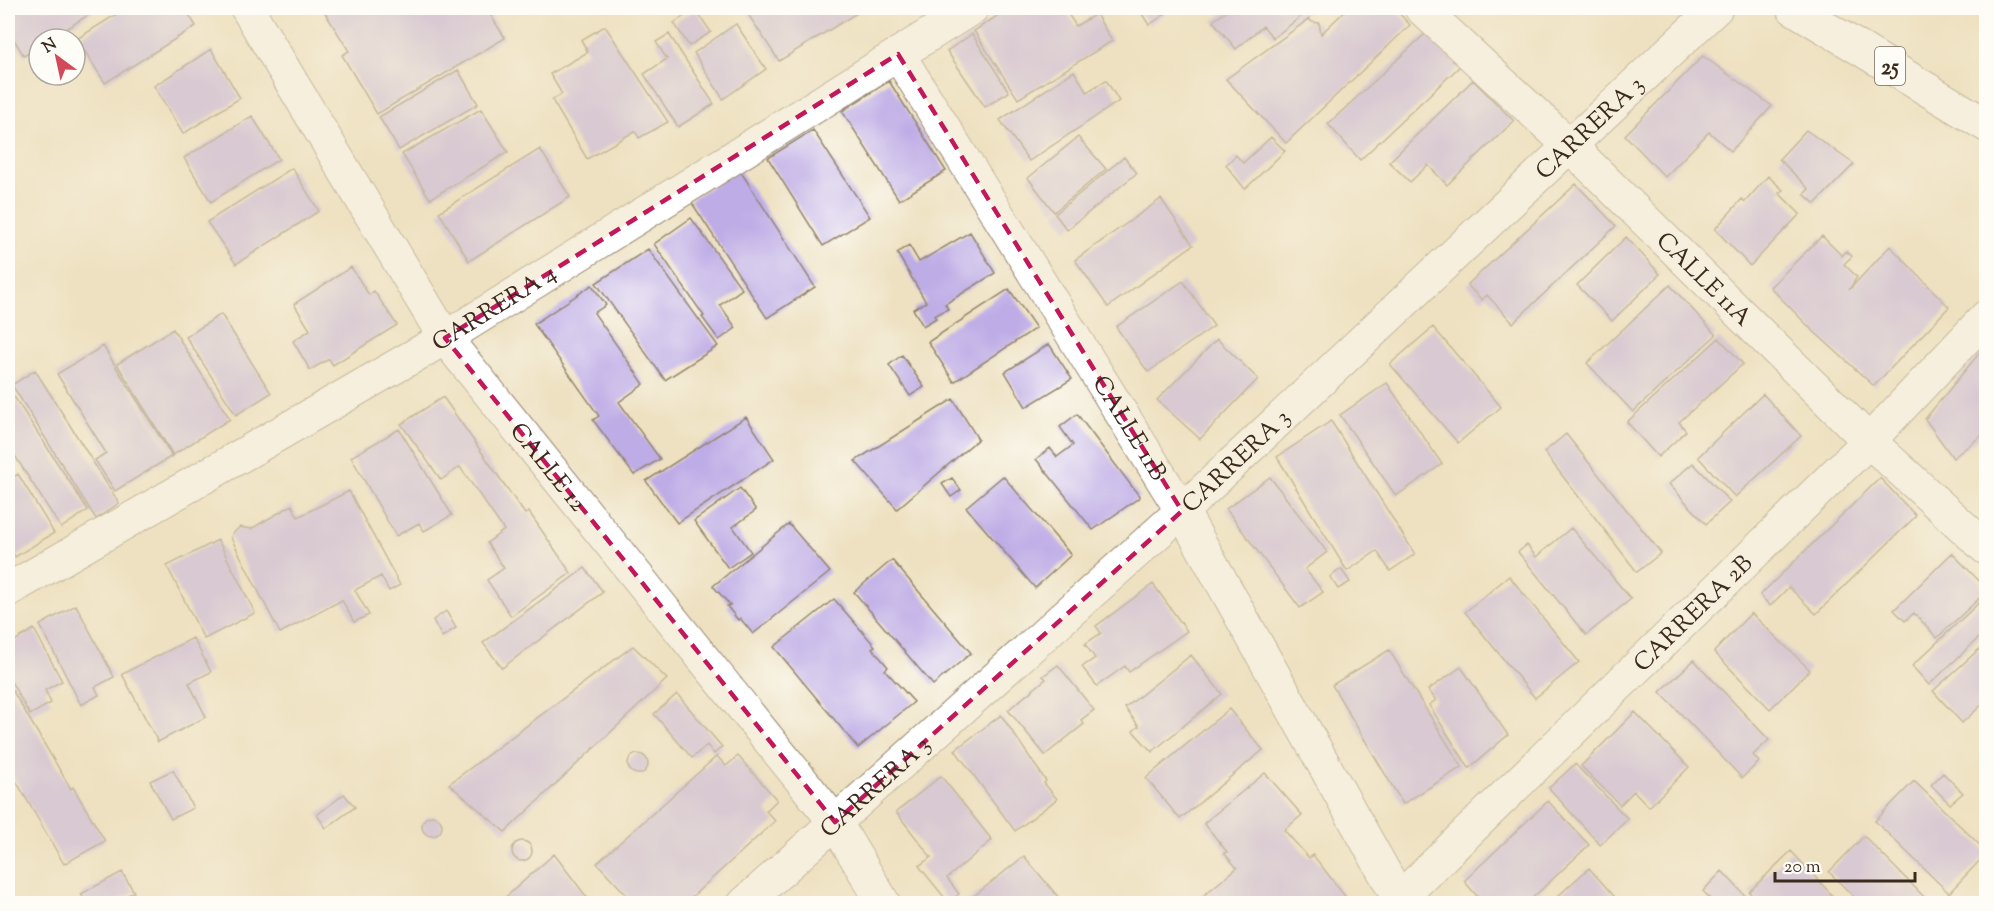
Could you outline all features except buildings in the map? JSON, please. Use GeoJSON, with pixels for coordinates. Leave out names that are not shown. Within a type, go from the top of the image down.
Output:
{"type":"FeatureCollection","features":[{"type":"Feature","properties":{"kind":"street","name":"CALLE 12"},"geometry":{"type":"LineString","coordinates":[[247,8],[445,338],[835,822],[884,903]]}},
{"type":"Feature","properties":{"kind":"street","name":"CARRERA 4"},"geometry":{"type":"LineString","coordinates":[[8,590],[445,338],[972,8]]}},
{"type":"Feature","properties":{"kind":"street","name":"CALLE 11A"},"geometry":{"type":"LineString","coordinates":[[1421,8],[1569,145],[1869,441],[1986,549]]}},
{"type":"Feature","properties":{"kind":"street","name":"CARRERA 3"},"geometry":{"type":"LineString","coordinates":[[744,903],[1182,511],[1716,8]]}},
{"type":"Feature","properties":{"kind":"street","name":"25"},"geometry":{"type":"LineString","coordinates":[[1793,8],[1986,125]]}},
{"type":"Feature","properties":{"kind":"street","name":"CALLE 11B"},"geometry":{"type":"LineString","coordinates":[[898,54],[1182,511],[1398,902]]}},
{"type":"Feature","properties":{"kind":"street","name":"CARRERA 2B"},"geometry":{"type":"LineString","coordinates":[[1398,902],[1869,441],[1986,317]]}},
{"type":"Feature","properties":{"kind":"highlighted area"},"geometry":{"type":"Polygon","coordinates":[[[898,54],[1182,511],[835,822],[445,338],[898,54]]]}}]}
